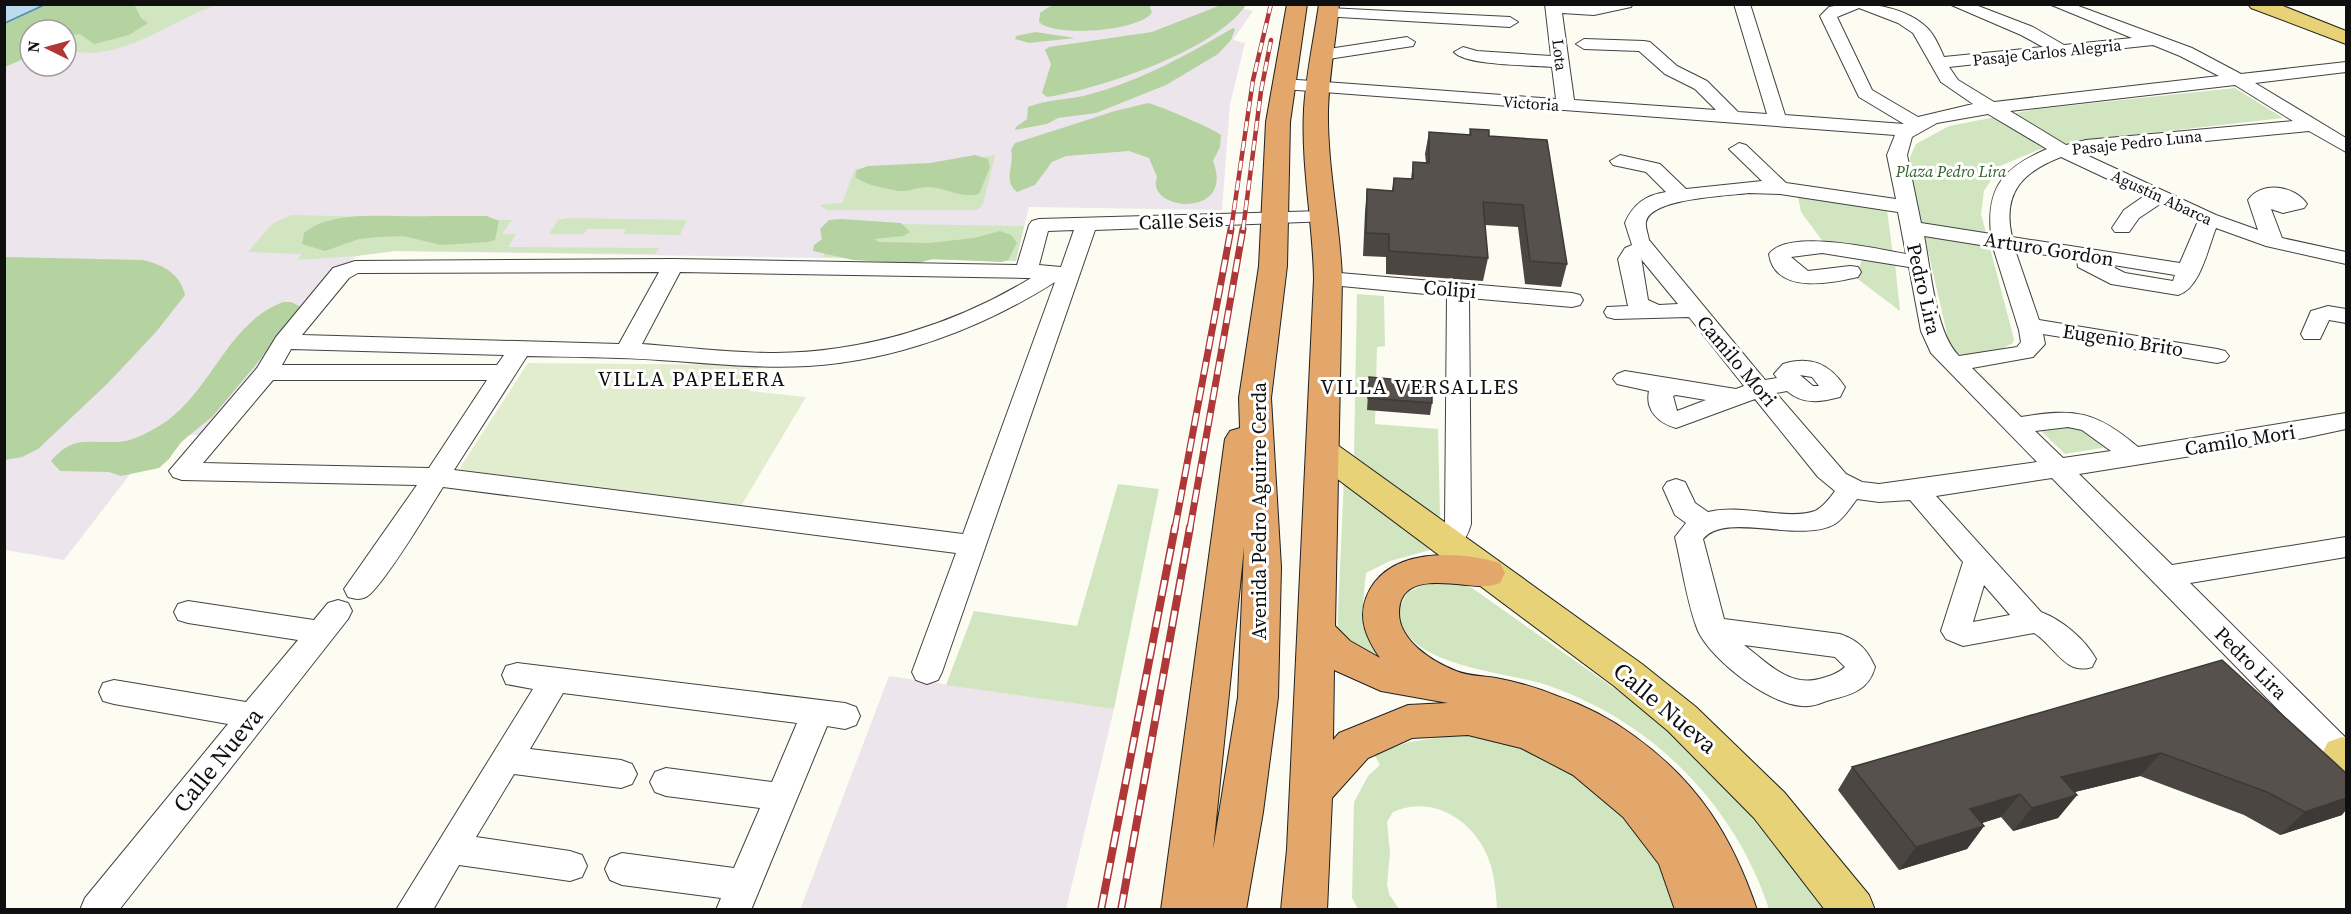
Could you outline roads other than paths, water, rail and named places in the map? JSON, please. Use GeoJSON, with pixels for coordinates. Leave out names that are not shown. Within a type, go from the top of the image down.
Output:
{"type":"FeatureCollection","features":[{"type":"Feature","properties":{"kind":"highway","name":"Avenida Pedro Aguirre Cerda"},"geometry":{"type":"LineString","coordinates":[[1222,909],[1242,812],[1258,697],[1263,567],[1255,398],[1268,309],[1276,141],[1297,4]]}},
{"type":"Feature","properties":{"kind":"highway"},"geometry":{"type":"LineString","coordinates":[[1304,909],[1324,452],[1328,279],[1327,235],[1316,147],[1318,87],[1329,9]]}},
{"type":"Feature","properties":{"kind":"highway"},"geometry":{"type":"LineString","coordinates":[[1184,909],[1240,445],[1255,398]]}},
{"type":"Feature","properties":{"kind":"highway"},"geometry":{"type":"LineString","coordinates":[[1452,688],[1424,671],[1393,647],[1383,629],[1382,604],[1394,585],[1417,572],[1446,568],[1487,573]]}},
{"type":"Feature","properties":{"kind":"highway"},"geometry":{"type":"LineString","coordinates":[[1316,631],[1340,655],[1372,673],[1410,684],[1508,696],[1550,710],[1595,732],[1641,765],[1660,782],[1693,820],[1723,873],[1735,909]]}},
{"type":"Feature","properties":{"kind":"highway"},"geometry":{"type":"LineString","coordinates":[[1310,793],[1320,778],[1343,754],[1369,736],[1399,724],[1453,719],[1489,721],[1515,727],[1554,741],[1575,753],[1625,790],[1667,838],[1689,879],[1698,909]]}},
{"type":"Feature","properties":{"kind":"main road"},"geometry":{"type":"LineString","coordinates":[[2258,4],[2346,38]]}},
{"type":"Feature","properties":{"kind":"main road"},"geometry":{"type":"LineString","coordinates":[[2293,4],[2346,24]]}},
{"type":"Feature","properties":{"kind":"main road","name":"Calle Nueva"},"geometry":{"type":"LineString","coordinates":[[1324,452],[1445,543],[1628,675],[1712,745],[1769,805],[1853,909]]}},
{"type":"Feature","properties":{"kind":"street"},"geometry":{"type":"LineString","coordinates":[[1554,6],[1594,10],[1625,4]]}},
{"type":"Feature","properties":{"kind":"street"},"geometry":{"type":"LineString","coordinates":[[1742,4],[1778,121]]}},
{"type":"Feature","properties":{"kind":"street"},"geometry":{"type":"LineString","coordinates":[[1856,4],[1835,10],[1828,16],[1861,88],[1876,102],[1912,127],[1990,106],[2342,69]]}},
{"type":"Feature","properties":{"kind":"street","name":"Agustín Abarca"},"geometry":{"type":"LineString","coordinates":[[1862,4],[1919,29],[1926,37],[1938,63],[1952,84],[2061,150],[2209,219],[2273,242],[2346,258]]}},
{"type":"Feature","properties":{"kind":"street"},"geometry":{"type":"LineString","coordinates":[[1957,4],[2027,31],[2061,50]]}},
{"type":"Feature","properties":{"kind":"street"},"geometry":{"type":"LineString","coordinates":[[2057,4],[2186,52],[2237,79],[2344,143]]}},
{"type":"Feature","properties":{"kind":"street","name":"Lota"},"geometry":{"type":"LineString","coordinates":[[1554,6],[1566,105]]}},
{"type":"Feature","properties":{"kind":"street"},"geometry":{"type":"LineString","coordinates":[[1329,9],[1510,22]]}},
{"type":"Feature","properties":{"kind":"street","name":"Pasaje Carlos Alegria"},"geometry":{"type":"LineString","coordinates":[[1938,63],[2156,40]]}},
{"type":"Feature","properties":{"kind":"street"},"geometry":{"type":"LineString","coordinates":[[1322,55],[1407,42]]}},
{"type":"Feature","properties":{"kind":"street"},"geometry":{"type":"LineString","coordinates":[[1584,44],[1647,47],[1667,68],[1701,85],[1734,118]]}},
{"type":"Feature","properties":{"kind":"street"},"geometry":{"type":"LineString","coordinates":[[1463,52],[1561,62]]}},
{"type":"Feature","properties":{"kind":"street","name":"Victoria"},"geometry":{"type":"LineString","coordinates":[[1284,84],[1734,118],[1912,127]]}},
{"type":"Feature","properties":{"kind":"street","name":"Pasaje Pedro Luna"},"geometry":{"type":"LineString","coordinates":[[1953,364],[2025,352],[2033,344],[2002,242],[1999,205],[2010,178],[2033,160],[2061,150],[2102,144],[2313,125]]}},
{"type":"Feature","properties":{"kind":"street","name":"Pedro Lira"},"geometry":{"type":"LineString","coordinates":[[1912,127],[1898,143],[1897,155],[1932,331],[1943,353],[2345,756]]}},
{"type":"Feature","properties":{"kind":"street"},"geometry":{"type":"LineString","coordinates":[[1739,149],[1780,188]]}},
{"type":"Feature","properties":{"kind":"street"},"geometry":{"type":"LineString","coordinates":[[1620,161],[1653,168],[1681,195]]}},
{"type":"Feature","properties":{"kind":"street","name":"Camilo Mori"},"geometry":{"type":"LineString","coordinates":[[1908,217],[1780,188],[1749,186],[1681,195],[1651,202],[1637,214],[1635,227],[1644,246],[1694,310],[1835,479],[1850,489],[1873,494],[1916,490],[2134,457],[2346,421]]}},
{"type":"Feature","properties":{"kind":"street"},"geometry":{"type":"LineString","coordinates":[[2122,228],[2131,214],[2159,196]]}},
{"type":"Feature","properties":{"kind":"street"},"geometry":{"type":"LineString","coordinates":[[2266,198],[2258,201],[2273,242]]}},
{"type":"Feature","properties":{"kind":"street","name":"Calle Seis"},"geometry":{"type":"LineString","coordinates":[[1026,272],[1039,225],[1323,217]]}},
{"type":"Feature","properties":{"kind":"street","name":"Arturo Gordon"},"geometry":{"type":"LineString","coordinates":[[1908,217],[2002,242],[2067,252],[2119,279],[2183,279],[2209,219]]}},
{"type":"Feature","properties":{"kind":"street"},"geometry":{"type":"LineString","coordinates":[[927,672],[1064,272],[1087,224]]}},
{"type":"Feature","properties":{"kind":"street"},"geometry":{"type":"LineString","coordinates":[[1644,246],[1631,255],[1629,264],[1636,300],[1649,310]]}},
{"type":"Feature","properties":{"kind":"street"},"geometry":{"type":"LineString","coordinates":[[1850,272],[1803,277],[1790,271],[1780,260],[1780,254],[1785,251],[1817,246],[1917,262]]}},
{"type":"Feature","properties":{"kind":"street"},"geometry":{"type":"LineString","coordinates":[[972,545],[438,477],[182,471],[266,372],[284,342],[341,273],[355,267],[673,265],[1064,272]]}},
{"type":"Feature","properties":{"kind":"street"},"geometry":{"type":"LineString","coordinates":[[627,351],[673,265]]}},
{"type":"Feature","properties":{"kind":"street"},"geometry":{"type":"LineString","coordinates":[[284,342],[519,350],[627,351],[773,360],[862,351],[886,346],[975,315],[1064,272]]}},
{"type":"Feature","properties":{"kind":"street","name":"Colipi"},"geometry":{"type":"LineString","coordinates":[[1328,279],[1572,300]]}},
{"type":"Feature","properties":{"kind":"street"},"geometry":{"type":"LineString","coordinates":[[1445,543],[1455,534],[1458,524],[1458,290]]}},
{"type":"Feature","properties":{"kind":"street"},"geometry":{"type":"LineString","coordinates":[[1615,312],[1694,310]]}},
{"type":"Feature","properties":{"kind":"street"},"geometry":{"type":"LineString","coordinates":[[2312,334],[2319,316],[2328,313],[2346,316]]}},
{"type":"Feature","properties":{"kind":"street","name":"Eugenio Brito"},"geometry":{"type":"LineString","coordinates":[[2029,325],[2217,356]]}},
{"type":"Feature","properties":{"kind":"street","name":"Calle Nueva"},"geometry":{"type":"LineString","coordinates":[[97,909],[378,565],[438,477],[519,350]]}},
{"type":"Feature","properties":{"kind":"street"},"geometry":{"type":"LineString","coordinates":[[266,372],[504,373]]}},
{"type":"Feature","properties":{"kind":"street"},"geometry":{"type":"LineString","coordinates":[[1625,380],[1654,382],[1670,388],[1660,393],[1663,412],[1673,420],[1680,420],[1760,389],[1792,382]]}},
{"type":"Feature","properties":{"kind":"street"},"geometry":{"type":"LineString","coordinates":[[2014,426],[2069,418],[2086,421],[2105,430],[2134,457]]}},
{"type":"Feature","properties":{"kind":"street"},"geometry":{"type":"LineString","coordinates":[[1676,488],[1684,507],[1703,522]]}},
{"type":"Feature","properties":{"kind":"street"},"geometry":{"type":"LineString","coordinates":[[1712,629],[1689,537],[1703,522],[1726,519],[1810,521],[1827,516],[1850,489]]}},
{"type":"Feature","properties":{"kind":"street"},"geometry":{"type":"LineString","coordinates":[[1916,490],[2031,620],[2047,626],[2081,659]]}},
{"type":"Feature","properties":{"kind":"street"},"geometry":{"type":"LineString","coordinates":[[2165,577],[2345,549]]}},
{"type":"Feature","properties":{"kind":"street"},"geometry":{"type":"LineString","coordinates":[[1978,559],[1956,631],[1963,635],[2030,623],[2031,620]]}},
{"type":"Feature","properties":{"kind":"street"},"geometry":{"type":"LineString","coordinates":[[188,612],[339,611]]}},
{"type":"Feature","properties":{"kind":"street"},"geometry":{"type":"LineString","coordinates":[[517,675],[831,715],[781,797],[738,897],[622,869]]}},
{"type":"Feature","properties":{"kind":"street"},"geometry":{"type":"LineString","coordinates":[[413,909],[555,680]]}},
{"type":"Feature","properties":{"kind":"street"},"geometry":{"type":"LineString","coordinates":[[114,692],[254,716]]}},
{"type":"Feature","properties":{"kind":"street"},"geometry":{"type":"LineString","coordinates":[[506,759],[621,774]]}},
{"type":"Feature","properties":{"kind":"street"},"geometry":{"type":"LineString","coordinates":[[666,782],[781,797]]}},
{"type":"Feature","properties":{"kind":"street"},"geometry":{"type":"LineString","coordinates":[[450,849],[570,866]]}},
{"type":"Feature","properties":{"kind":"water"},"geometry":{"type":"Polygon","coordinates":[[[5,4],[44,4],[44,5],[5,23],[5,4]]]}},
{"type":"Feature","properties":{"kind":"railway"},"geometry":{"type":"LineString","coordinates":[[1231,230],[1253,80],[1271,4]]}},
{"type":"Feature","properties":{"kind":"railway"},"geometry":{"type":"LineString","coordinates":[[1243,230],[1261,91],[1271,40]]}},
{"type":"Feature","properties":{"kind":"railway"},"geometry":{"type":"LineString","coordinates":[[1175,528],[1231,229]]}},
{"type":"Feature","properties":{"kind":"railway"},"geometry":{"type":"LineString","coordinates":[[1190,528],[1243,229]]}},
{"type":"Feature","properties":{"kind":"railway"},"geometry":{"type":"LineString","coordinates":[[1101,910],[1175,527]]}},
{"type":"Feature","properties":{"kind":"railway"},"geometry":{"type":"LineString","coordinates":[[1121,910],[1190,527]]}},
{"type":"Feature","properties":{"kind":"district","name":"VILLA PAPELERA"},"geometry":{"type":"Point","coordinates":[692,379]}},
{"type":"Feature","properties":{"kind":"district","name":"VILLA VERSALLES"},"geometry":{"type":"Point","coordinates":[1420,387]}},
{"type":"Feature","properties":{"kind":"park label","name":"Plaza Pedro Lira"},"geometry":{"type":"Point","coordinates":[1951,171]}}]}
